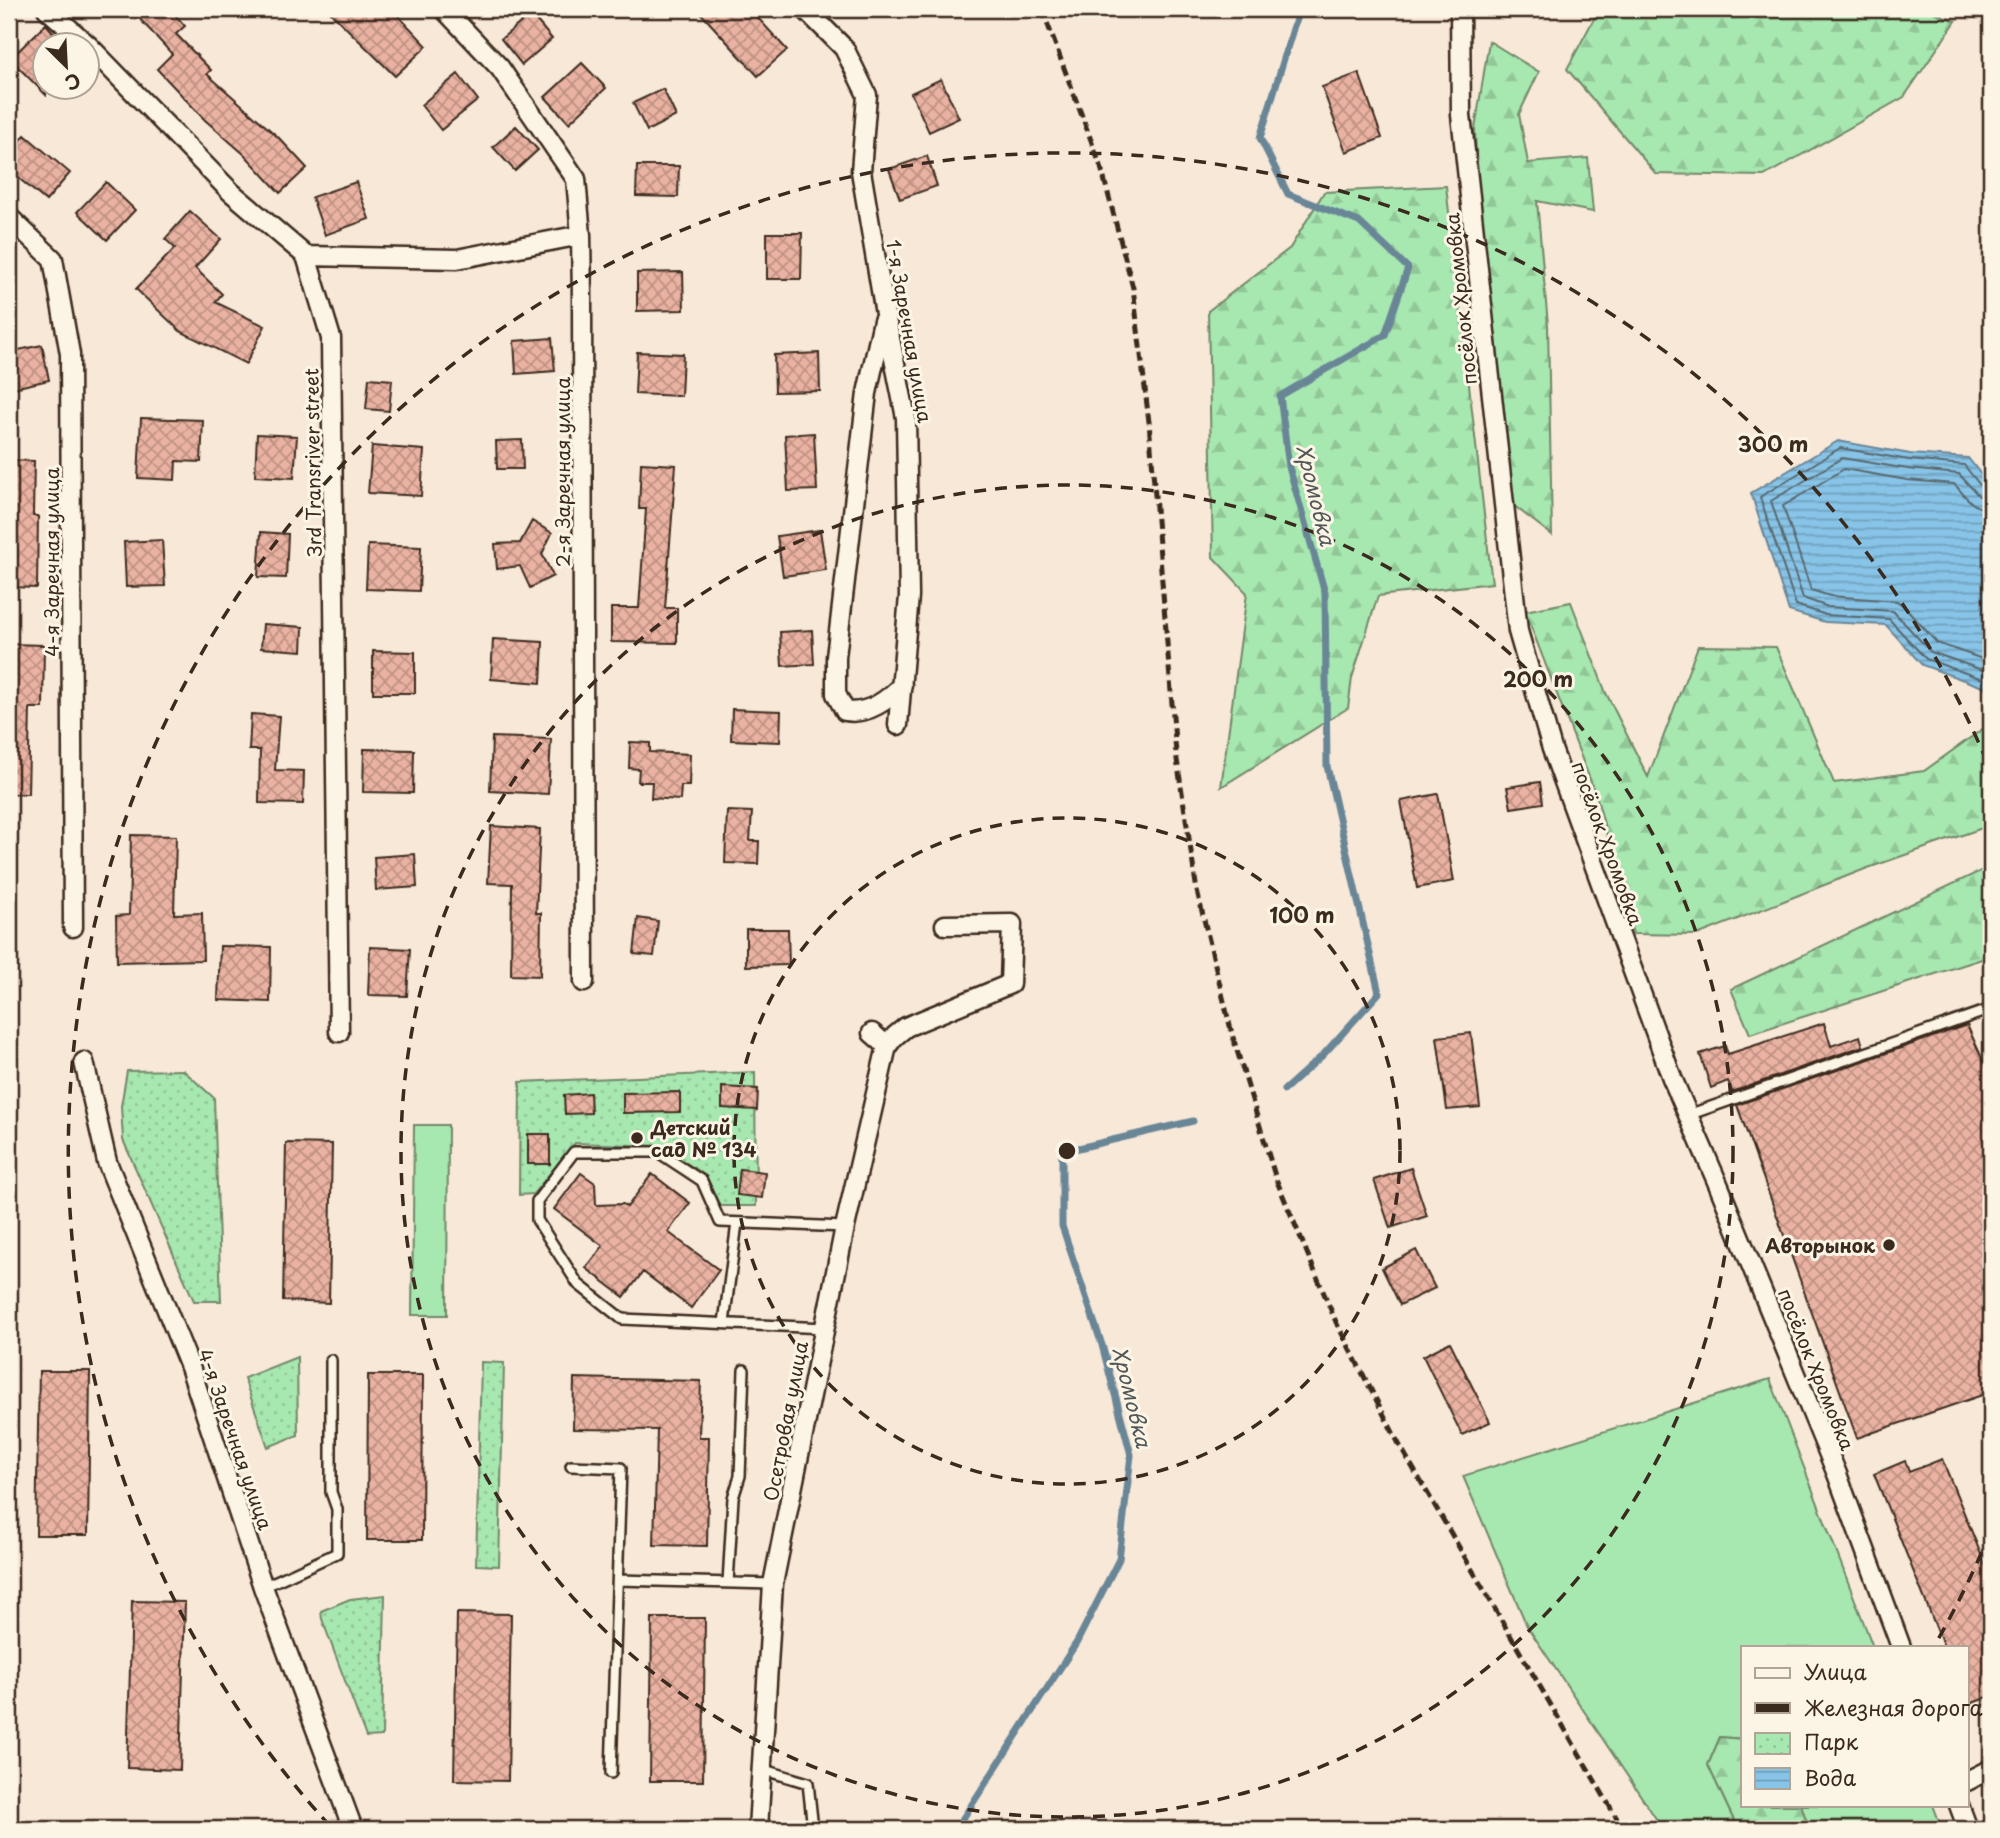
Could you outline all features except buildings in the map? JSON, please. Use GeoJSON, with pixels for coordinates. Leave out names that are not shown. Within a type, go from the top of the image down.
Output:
{"type":"FeatureCollection","features":[{"type":"Feature","properties":{"kind":"street"},"geometry":{"type":"LineString","coordinates":[[47,9],[89,46],[231,192],[306,256],[457,259],[581,235]]}},
{"type":"Feature","properties":{"kind":"street","name":"2-я Заречная улица"},"geometry":{"type":"LineString","coordinates":[[444,9],[500,68],[576,179],[581,235],[584,982]]}},
{"type":"Feature","properties":{"kind":"street","name":"1-я Заречная улица"},"geometry":{"type":"LineString","coordinates":[[805,9],[844,48],[867,95],[861,171],[906,418],[909,596],[898,725]]}},
{"type":"Feature","properties":{"kind":"street","name":"посёлок Хромовка"},"geometry":{"type":"LineString","coordinates":[[1460,9],[1461,115],[1518,631],[1552,750],[1604,898],[1688,1115],[1838,1474],[1900,1646]]}},
{"type":"Feature","properties":{"kind":"street","name":"4-я Заречная улица"},"geometry":{"type":"LineString","coordinates":[[9,217],[53,259],[70,354],[73,927]]}},
{"type":"Feature","properties":{"kind":"street","name":"3rd Transriver street"},"geometry":{"type":"LineString","coordinates":[[306,256],[331,338],[339,1032]]}},
{"type":"Feature","properties":{"kind":"street"},"geometry":{"type":"LineString","coordinates":[[885,314],[867,393],[836,657],[836,694],[845,711],[860,711],[874,707],[902,685]]}},
{"type":"Feature","properties":{"kind":"street"},"geometry":{"type":"LineString","coordinates":[[873,1033],[887,1046],[906,1027],[1010,984],[1012,924],[945,926]]}},
{"type":"Feature","properties":{"kind":"street","name":"Осетровая улица"},"geometry":{"type":"LineString","coordinates":[[758,1829],[773,1584],[845,1227],[887,1046]]}},
{"type":"Feature","properties":{"kind":"street","name":"4-я Заречная улица"},"geometry":{"type":"LineString","coordinates":[[84,1062],[107,1162],[190,1367],[263,1587],[353,1829]]}},
{"type":"Feature","properties":{"kind":"street"},"geometry":{"type":"LineString","coordinates":[[1968,1780],[1991,1769]]}},
{"type":"Feature","properties":{"kind":"street"},"geometry":{"type":"LineString","coordinates":[[1959,1806],[1968,1829]]}},
{"type":"Feature","properties":{"kind":"lane"},"geometry":{"type":"LineString","coordinates":[[1688,1115],[1991,1009]]}},
{"type":"Feature","properties":{"kind":"lane"},"geometry":{"type":"LineString","coordinates":[[825,1328],[622,1319],[578,1284],[537,1220],[537,1201],[574,1152],[658,1152],[702,1181],[720,1222],[845,1227]]}},
{"type":"Feature","properties":{"kind":"lane"},"geometry":{"type":"LineString","coordinates":[[724,1324],[737,1223]]}},
{"type":"Feature","properties":{"kind":"lane"},"geometry":{"type":"LineString","coordinates":[[263,1587],[337,1553],[337,1509],[331,1492],[331,1360]]}},
{"type":"Feature","properties":{"kind":"lane"},"geometry":{"type":"LineString","coordinates":[[728,1583],[733,1498],[740,1476],[744,1370]]}},
{"type":"Feature","properties":{"kind":"lane"},"geometry":{"type":"LineString","coordinates":[[571,1466],[621,1468],[611,1773]]}},
{"type":"Feature","properties":{"kind":"lane"},"geometry":{"type":"LineString","coordinates":[[618,1580],[773,1584]]}},
{"type":"Feature","properties":{"kind":"lane"},"geometry":{"type":"LineString","coordinates":[[761,1769],[808,1783],[813,1829]]}},
{"type":"Feature","properties":{"kind":"green space"},"geometry":{"type":"Polygon","coordinates":[[[1599,9],[1926,9],[1956,21],[1904,97],[1764,176],[1656,174],[1567,69],[1599,9]]]}},
{"type":"Feature","properties":{"kind":"green space"},"geometry":{"type":"Polygon","coordinates":[[[1489,41],[1539,72],[1519,114],[1528,163],[1588,158],[1593,212],[1537,201],[1548,325],[1552,535],[1509,502],[1480,291],[1475,129],[1489,41]]]}},
{"type":"Feature","properties":{"kind":"green space"},"geometry":{"type":"Polygon","coordinates":[[[1446,186],[1492,583],[1378,596],[1352,678],[1348,708],[1221,787],[1247,593],[1213,557],[1208,311],[1290,248],[1324,192],[1446,186]]]}},
{"type":"Feature","properties":{"kind":"green space"},"geometry":{"type":"Polygon","coordinates":[[[1571,602],[1606,693],[1648,777],[1698,646],[1776,647],[1834,783],[1924,771],[1991,723],[1991,825],[1865,869],[1697,935],[1633,934],[1597,798],[1525,611],[1571,602]]]}},
{"type":"Feature","properties":{"kind":"green space"},"geometry":{"type":"Polygon","coordinates":[[[1991,866],[1991,956],[1750,1034],[1731,989],[1991,866]]]}},
{"type":"Feature","properties":{"kind":"green space"},"geometry":{"type":"Polygon","coordinates":[[[183,1070],[214,1098],[221,1301],[194,1301],[123,1140],[121,1106],[127,1071],[183,1070]]]}},
{"type":"Feature","properties":{"kind":"green space"},"geometry":{"type":"Polygon","coordinates":[[[755,1072],[756,1206],[720,1206],[706,1176],[660,1146],[575,1143],[533,1194],[519,1195],[520,1082],[755,1072]]]}},
{"type":"Feature","properties":{"kind":"green space"},"geometry":{"type":"Polygon","coordinates":[[[414,1125],[448,1125],[447,1315],[412,1315],[414,1125]]]}},
{"type":"Feature","properties":{"kind":"green space"},"geometry":{"type":"Polygon","coordinates":[[[297,1357],[298,1435],[268,1447],[244,1378],[297,1357]]]}},
{"type":"Feature","properties":{"kind":"green space"},"geometry":{"type":"Polygon","coordinates":[[[481,1362],[504,1363],[499,1566],[476,1565],[481,1362]]]}},
{"type":"Feature","properties":{"kind":"green space"},"geometry":{"type":"Polygon","coordinates":[[[1770,1379],[1873,1646],[1741,1646],[1741,1739],[1720,1737],[1708,1765],[1738,1829],[1663,1829],[1527,1626],[1463,1476],[1770,1379]]]}},
{"type":"Feature","properties":{"kind":"green space"},"geometry":{"type":"Polygon","coordinates":[[[385,1595],[382,1736],[366,1737],[321,1611],[350,1599],[385,1595]]]}},
{"type":"Feature","properties":{"kind":"green space"},"geometry":{"type":"Polygon","coordinates":[[[1720,1737],[1741,1739],[1741,1806],[1801,1806],[1809,1829],[1738,1829],[1708,1765],[1720,1737]]]}},
{"type":"Feature","properties":{"kind":"green space"},"geometry":{"type":"Polygon","coordinates":[[[1801,1806],[1933,1806],[1942,1829],[1809,1829],[1801,1806]]]}},
{"type":"Feature","properties":{"kind":"water"},"geometry":{"type":"Polygon","coordinates":[[[1838,441],[1910,454],[1968,458],[1991,487],[1991,690],[1922,665],[1886,625],[1825,622],[1789,611],[1751,493],[1838,441]]]}},
{"type":"Feature","properties":{"kind":"waterway","name":"Хромовка"},"geometry":{"type":"LineString","coordinates":[[1284,1090],[1323,1055],[1379,993],[1327,766],[1325,593],[1289,467],[1280,396],[1385,335],[1408,268],[1359,222],[1288,194],[1260,138],[1299,9]]}},
{"type":"Feature","properties":{"kind":"waterway","name":"Хромовка"},"geometry":{"type":"LineString","coordinates":[[956,1829],[1077,1642],[1119,1559],[1131,1455],[1102,1345],[1062,1226],[1062,1152],[1193,1121]]}},
{"type":"Feature","properties":{"kind":"railway"},"geometry":{"type":"LineString","coordinates":[[1042,9],[1101,167],[1133,288],[1149,422],[1176,753],[1197,891],[1232,1034],[1276,1179],[1336,1322],[1399,1444],[1623,1829]]}},
{"type":"Feature","properties":{"kind":"place","name":"Детский сад № 134"},"geometry":{"type":"Point","coordinates":[637,1138]}},
{"type":"Feature","properties":{"kind":"place","name":"Авторынок"},"geometry":{"type":"Point","coordinates":[1889,1245]}}]}
